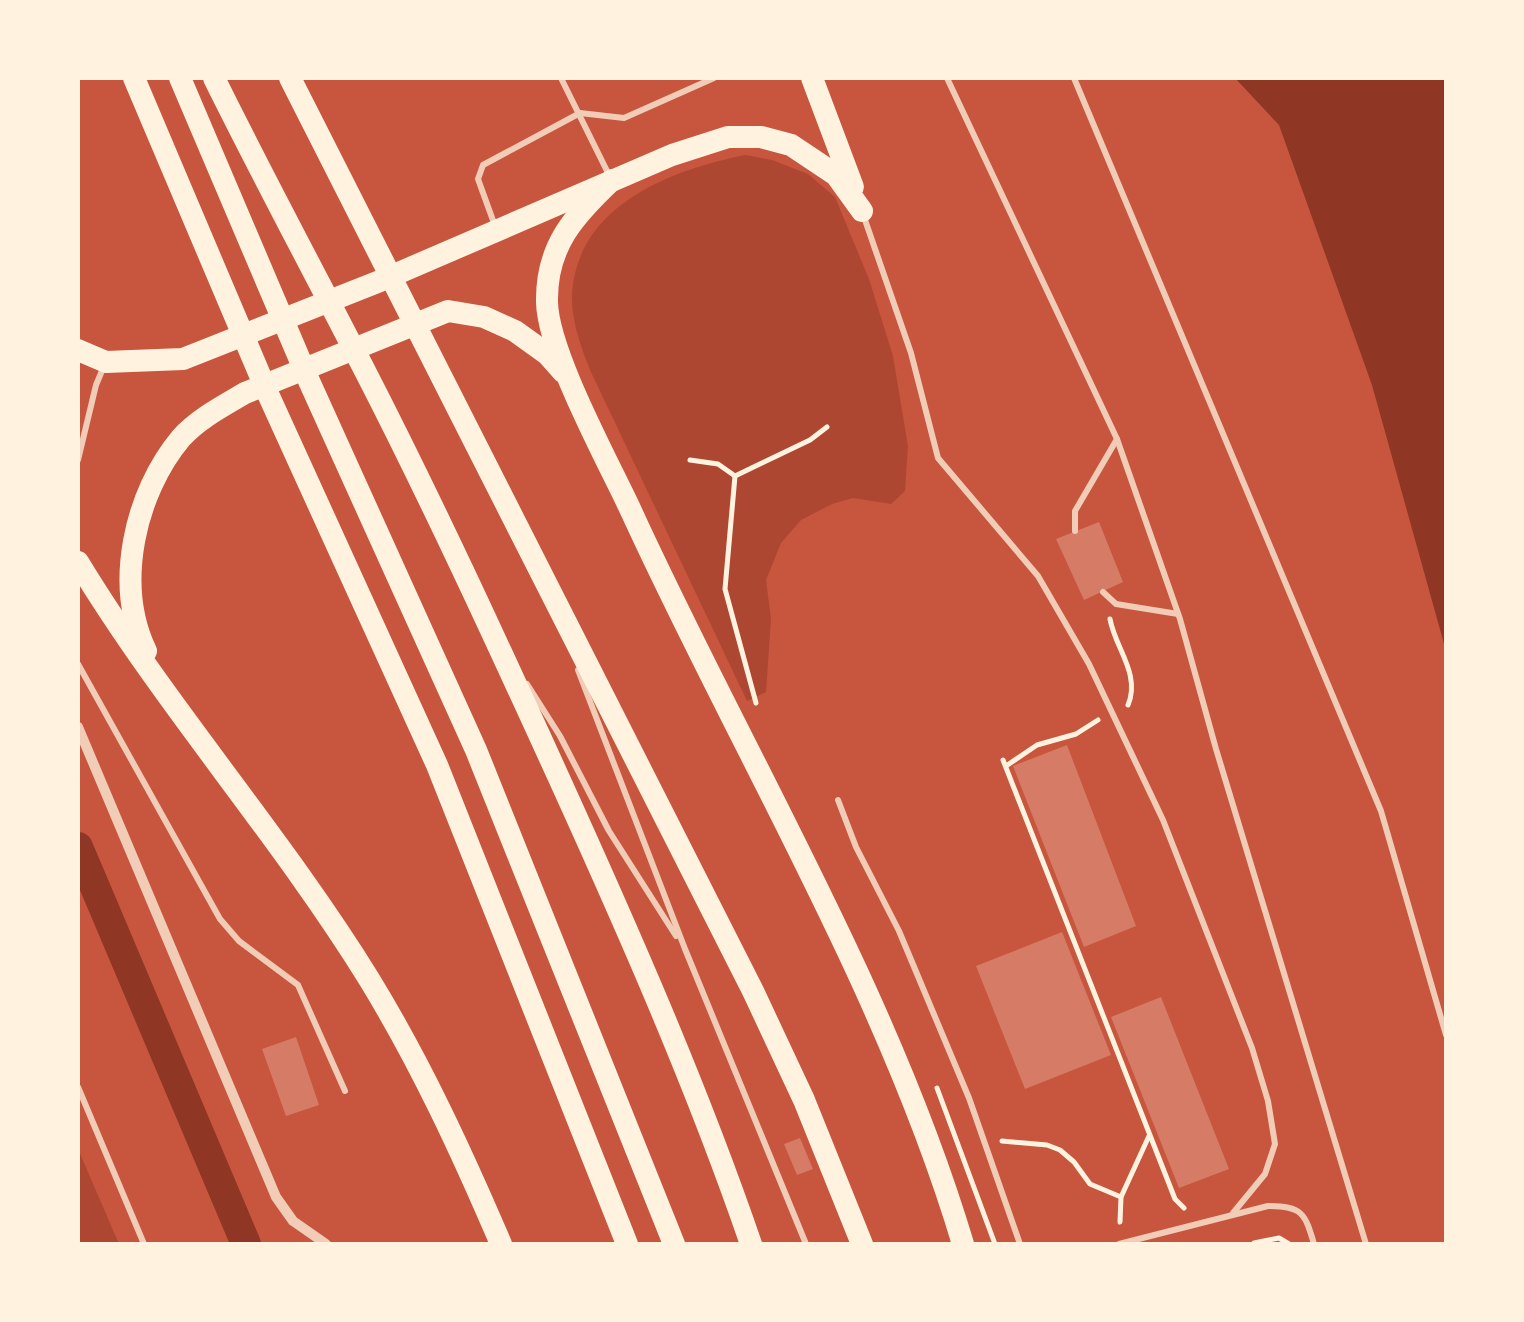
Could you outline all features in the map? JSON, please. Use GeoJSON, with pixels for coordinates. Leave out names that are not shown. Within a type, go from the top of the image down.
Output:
{"type":"FeatureCollection","features":[{"type":"Feature","properties":{"kind":"highway"},"geometry":{"type":"LineString","coordinates":[[134,78],[268,394],[437,765],[627,1244]]}},
{"type":"Feature","properties":{"kind":"highway"},"geometry":{"type":"LineString","coordinates":[[180,78],[308,381],[476,750],[674,1244]]}},
{"type":"Feature","properties":{"kind":"highway"},"geometry":{"type":"LineString","coordinates":[[214,78],[362,365],[491,628],[706,1114],[751,1244]]}},
{"type":"Feature","properties":{"kind":"highway"},"geometry":{"type":"LineString","coordinates":[[290,78],[752,991],[804,1100],[862,1244]]}},
{"type":"Feature","properties":{"kind":"highway"},"geometry":{"type":"LineString","coordinates":[[812,78],[862,211]]}},
{"type":"Feature","properties":{"kind":"highway"},"geometry":{"type":"LineString","coordinates":[[78,350],[106,362],[183,359],[362,289],[612,180],[728,137],[761,137],[790,145],[836,174],[862,211]]}},
{"type":"Feature","properties":{"kind":"highway"},"geometry":{"type":"LineString","coordinates":[[612,180],[576,214],[557,246],[548,277],[547,306],[573,384],[681,619],[866,992],[942,1177],[963,1244]]}},
{"type":"Feature","properties":{"kind":"highway"},"geometry":{"type":"LineString","coordinates":[[169,699],[135,621],[133,558],[137,523],[146,496],[182,438],[196,425],[245,393],[448,311],[484,318],[515,331],[548,354],[573,384]]}},
{"type":"Feature","properties":{"kind":"highway"},"geometry":{"type":"LineString","coordinates":[[78,562],[114,621],[369,979],[447,1119],[501,1244]]}},
{"type":"Feature","properties":{"kind":"street"},"geometry":{"type":"LineString","coordinates":[[78,728],[276,1198],[293,1221],[326,1244]]}},
{"type":"Feature","properties":{"kind":"lane"},"geometry":{"type":"LineString","coordinates":[[561,78],[612,180]]}},
{"type":"Feature","properties":{"kind":"lane"},"geometry":{"type":"LineString","coordinates":[[497,230],[478,179],[483,165],[580,113],[624,118],[714,78]]}},
{"type":"Feature","properties":{"kind":"lane"},"geometry":{"type":"LineString","coordinates":[[947,78],[1117,439],[1178,614],[1366,1244]]}},
{"type":"Feature","properties":{"kind":"lane"},"geometry":{"type":"LineString","coordinates":[[1074,78],[1381,811],[1446,1035]]}},
{"type":"Feature","properties":{"kind":"lane"},"geometry":{"type":"LineString","coordinates":[[862,211],[911,353],[938,458],[1038,576],[1089,664],[1170,836],[1252,1048],[1268,1101],[1275,1144],[1265,1174],[1233,1213]]}},
{"type":"Feature","properties":{"kind":"lane"},"geometry":{"type":"LineString","coordinates":[[78,460],[96,384],[106,362]]}},
{"type":"Feature","properties":{"kind":"lane"},"geometry":{"type":"LineString","coordinates":[[1075,531],[1074,511],[1117,439]]}},
{"type":"Feature","properties":{"kind":"lane"},"geometry":{"type":"LineString","coordinates":[[1103,592],[1116,604],[1178,614]]}},
{"type":"Feature","properties":{"kind":"lane"},"geometry":{"type":"LineString","coordinates":[[550,594],[685,949],[806,1244]]}},
{"type":"Feature","properties":{"kind":"lane"},"geometry":{"type":"LineString","coordinates":[[491,628],[560,736],[609,831],[685,949]]}},
{"type":"Feature","properties":{"kind":"lane"},"geometry":{"type":"LineString","coordinates":[[78,664],[220,920],[239,941],[298,985],[345,1092]]}},
{"type":"Feature","properties":{"kind":"lane"},"geometry":{"type":"LineString","coordinates":[[838,800],[969,1098],[1020,1244]]}},
{"type":"Feature","properties":{"kind":"lane"},"geometry":{"type":"LineString","coordinates":[[78,1088],[144,1244]]}},
{"type":"Feature","properties":{"kind":"lane"},"geometry":{"type":"LineString","coordinates":[[1118,1244],[1268,1206],[1294,1208],[1303,1215],[1314,1244]]}},
{"type":"Feature","properties":{"kind":"path"},"geometry":{"type":"LineString","coordinates":[[690,460],[718,464],[735,476]]}},
{"type":"Feature","properties":{"kind":"path"},"geometry":{"type":"LineString","coordinates":[[1116,604],[1109,617],[1115,642],[1132,674],[1128,705]]}},
{"type":"Feature","properties":{"kind":"path"},"geometry":{"type":"LineString","coordinates":[[1098,720],[1076,734],[1037,745],[1004,763],[1175,1200],[1184,1208]]}},
{"type":"Feature","properties":{"kind":"path"},"geometry":{"type":"LineString","coordinates":[[1120,1222],[1121,1197],[1150,1136]]}},
{"type":"Feature","properties":{"kind":"path"},"geometry":{"type":"LineString","coordinates":[[999,1140],[1060,1150],[1090,1184],[1121,1197]]}},
{"type":"Feature","properties":{"kind":"path"},"geometry":{"type":"LineString","coordinates":[[1254,1243],[1279,1238],[1289,1244]]}},
{"type":"Feature","properties":{"kind":"shaded area"},"geometry":{"type":"Polygon","coordinates":[[[1235,78],[1446,78],[1446,651],[1372,385],[1279,125],[1235,78]]]}},
{"type":"Feature","properties":{"kind":"shaded area"},"geometry":{"type":"Polygon","coordinates":[[[745,155],[772,160],[808,174],[835,197],[869,279],[893,356],[908,446],[905,491],[891,504],[853,498],[832,504],[801,520],[781,543],[766,580],[771,619],[766,692],[747,701],[590,370],[572,304],[578,264],[591,237],[609,215],[659,182],[745,155]]]}},
{"type":"Feature","properties":{"kind":"shaded area"},"geometry":{"type":"Polygon","coordinates":[[[78,1149],[119,1244],[78,1244],[78,1149]]]}},
{"type":"Feature","properties":{"kind":"building"},"geometry":{"type":"Polygon","coordinates":[[[1099,522],[1123,582],[1084,600],[1056,539],[1099,522]]]}},
{"type":"Feature","properties":{"kind":"building"},"geometry":{"type":"Polygon","coordinates":[[[1067,745],[1136,926],[1084,947],[1013,766],[1067,745]]]}},
{"type":"Feature","properties":{"kind":"building"},"geometry":{"type":"Polygon","coordinates":[[[1062,932],[1111,1055],[1025,1089],[976,966],[1062,932]]]}},
{"type":"Feature","properties":{"kind":"building"},"geometry":{"type":"Polygon","coordinates":[[[1161,997],[1229,1169],[1179,1188],[1111,1017],[1161,997]]]}},
{"type":"Feature","properties":{"kind":"building"},"geometry":{"type":"Polygon","coordinates":[[[296,1037],[319,1105],[286,1116],[262,1049],[296,1037]]]}},
{"type":"Feature","properties":{"kind":"building"},"geometry":{"type":"Polygon","coordinates":[[[800,1138],[813,1169],[797,1175],[784,1144],[800,1138]]]}},
{"type":"Feature","properties":{"kind":"waterway"},"geometry":{"type":"LineString","coordinates":[[78,847],[246,1244]]}}]}
